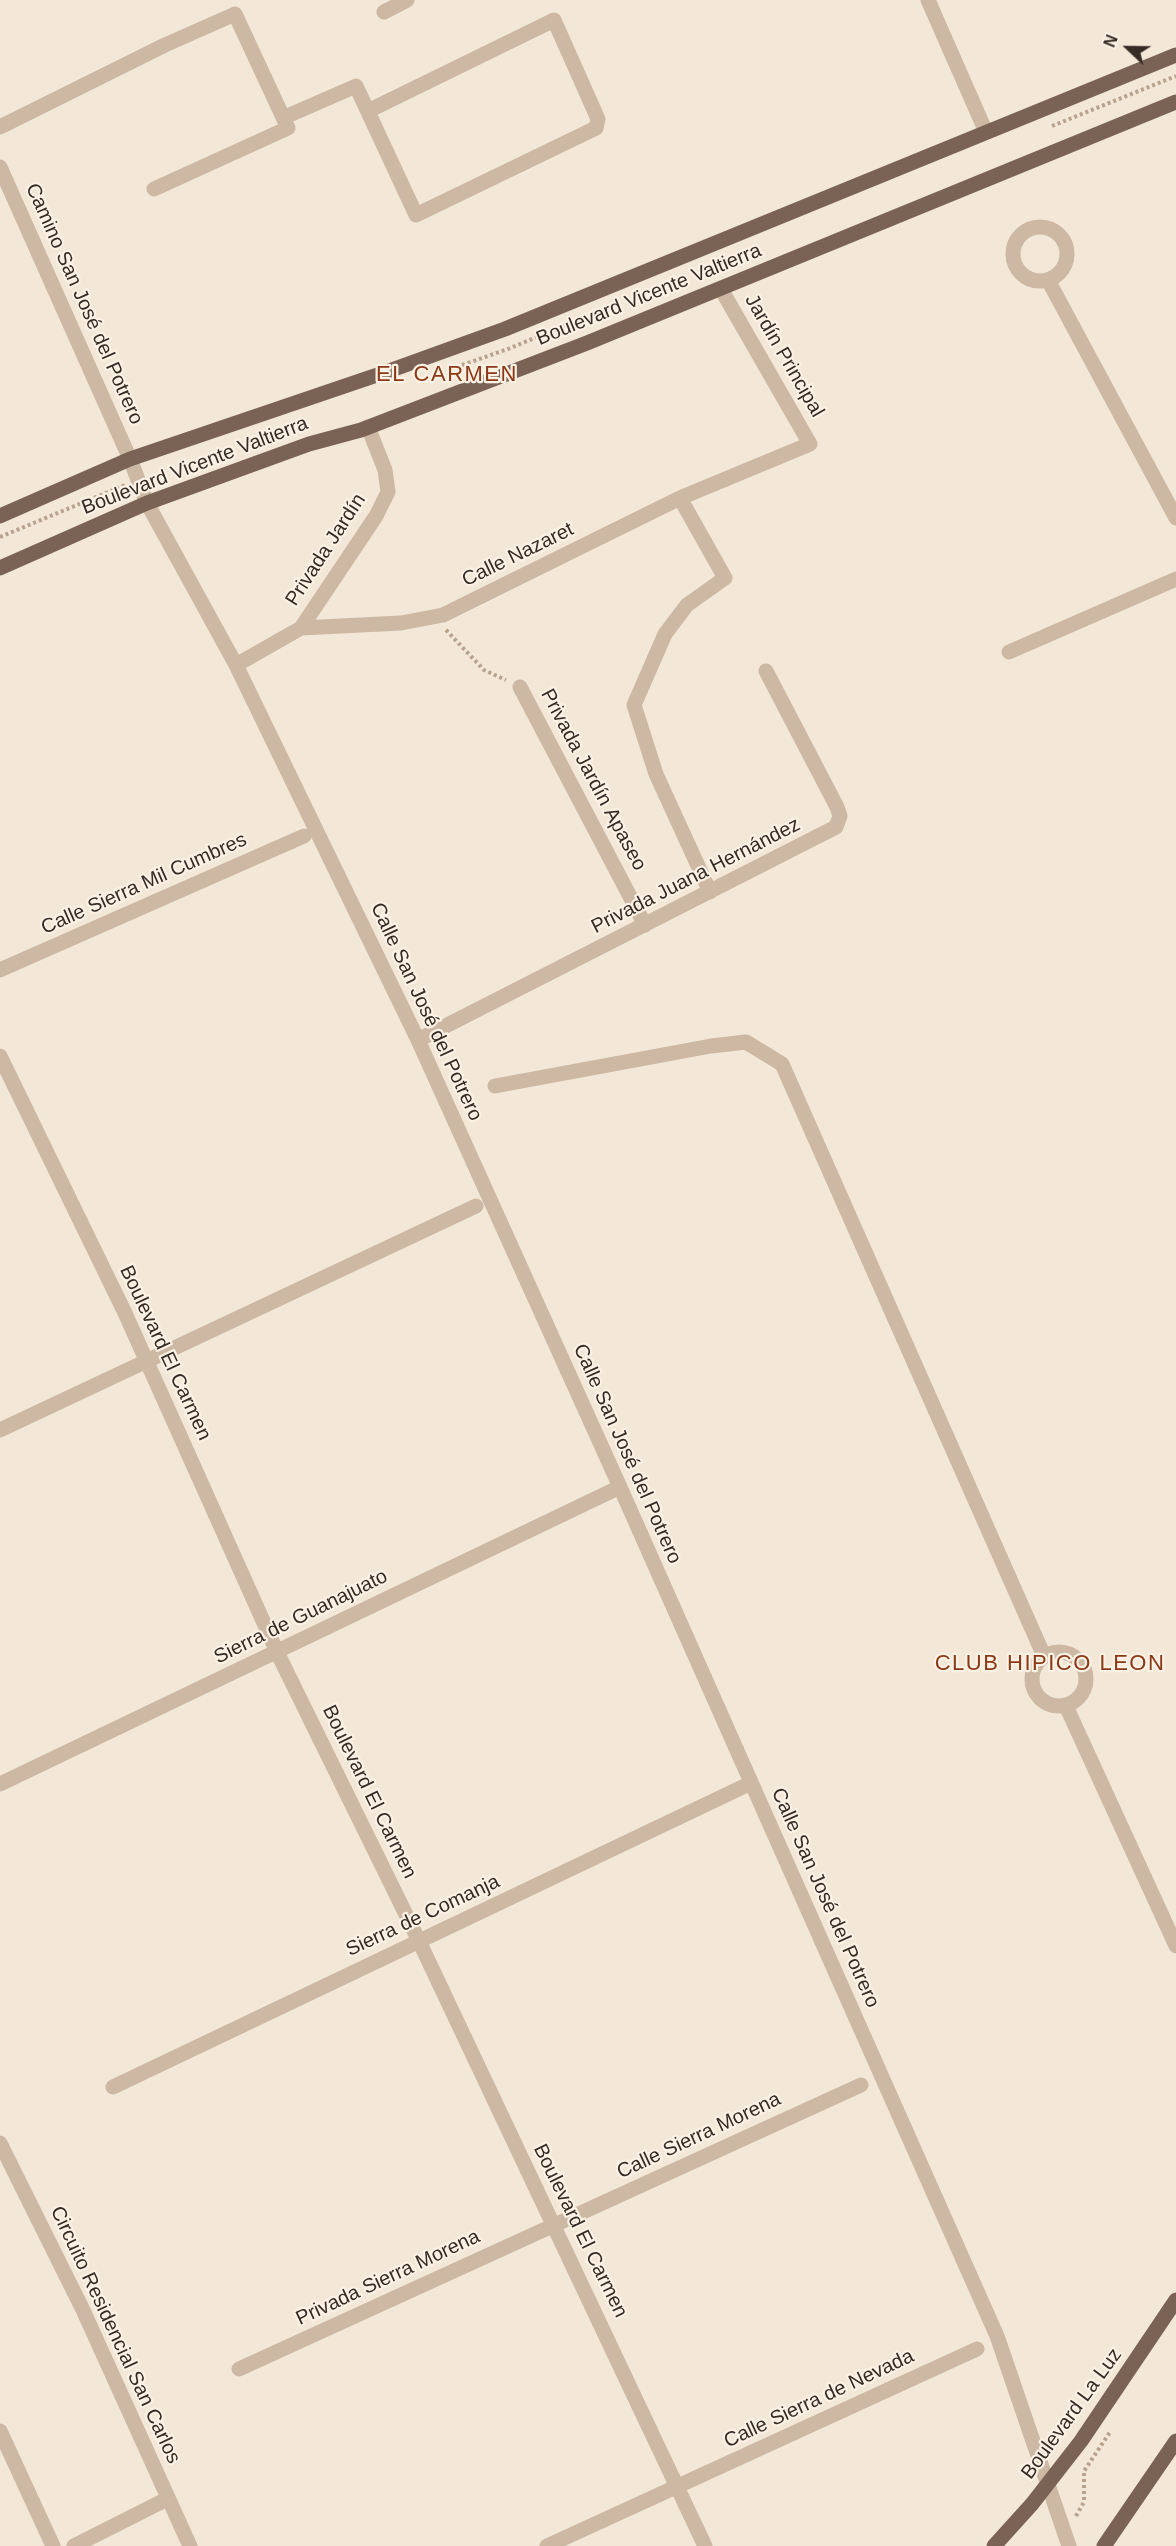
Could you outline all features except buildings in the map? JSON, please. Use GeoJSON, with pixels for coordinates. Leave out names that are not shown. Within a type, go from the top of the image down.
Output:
{"type":"FeatureCollection","features":[{"type":"Feature","properties":{"kind":"main road","name":"Boulevard Vicente Valtierra"},"geometry":{"type":"LineString","coordinates":[[0,516],[130,459],[386,372],[505,328],[1176,55]]}},
{"type":"Feature","properties":{"kind":"main road","name":"Boulevard Vicente Valtierra"},"geometry":{"type":"LineString","coordinates":[[0,568],[147,503],[309,444],[368,427],[493,380],[1176,102]]}},
{"type":"Feature","properties":{"kind":"main road","name":"Boulevard La Luz"},"geometry":{"type":"LineString","coordinates":[[994,2546],[1081,2441],[1176,2300]]}},
{"type":"Feature","properties":{"kind":"main road"},"geometry":{"type":"LineString","coordinates":[[1104,2546],[1176,2441]]}},
{"type":"Feature","properties":{"kind":"street"},"geometry":{"type":"LineString","coordinates":[[384,12],[407,0]]}},
{"type":"Feature","properties":{"kind":"street"},"geometry":{"type":"LineString","coordinates":[[928,0],[986,132]]}},
{"type":"Feature","properties":{"kind":"street"},"geometry":{"type":"LineString","coordinates":[[0,127],[165,45],[235,14],[285,117],[288,128],[154,189]]}},
{"type":"Feature","properties":{"kind":"street"},"geometry":{"type":"LineString","coordinates":[[285,117],[356,86],[416,215],[596,129],[598,119],[554,20],[368,111]]}},
{"type":"Feature","properties":{"kind":"street","name":"Camino San José del Potrero"},"geometry":{"type":"LineString","coordinates":[[0,167],[130,459]]}},
{"type":"Feature","properties":{"kind":"street"},"geometry":{"type":"LineString","coordinates":[[1048,280],[1176,518]]}},
{"type":"Feature","properties":{"kind":"street","name":"Jardín Principal"},"geometry":{"type":"LineString","coordinates":[[721,288],[810,444]]}},
{"type":"Feature","properties":{"kind":"street","name":"Privada Jardín"},"geometry":{"type":"LineString","coordinates":[[301,628],[376,516],[388,492],[385,470],[368,427]]}},
{"type":"Feature","properties":{"kind":"street","name":"Calle Nazaret"},"geometry":{"type":"LineString","coordinates":[[236,665],[301,628],[401,623],[434,617],[536,570],[680,498],[810,444]]}},
{"type":"Feature","properties":{"kind":"street","name":"Calle San José del Potrero"},"geometry":{"type":"LineString","coordinates":[[130,459],[147,503],[236,665],[418,1040],[620,1488],[997,2336],[1066,2541]]}},
{"type":"Feature","properties":{"kind":"street"},"geometry":{"type":"LineString","coordinates":[[680,498],[725,578],[687,605],[665,634],[634,705],[656,774],[710,892]]}},
{"type":"Feature","properties":{"kind":"street"},"geometry":{"type":"LineString","coordinates":[[1009,652],[1176,579]]}},
{"type":"Feature","properties":{"kind":"street","name":"Privada Juana Hernández"},"geometry":{"type":"LineString","coordinates":[[418,1040],[836,827],[839,820],[837,807],[766,671]]}},
{"type":"Feature","properties":{"kind":"street","name":"Privada Jardín Apaseo"},"geometry":{"type":"LineString","coordinates":[[520,687],[645,925]]}},
{"type":"Feature","properties":{"kind":"street","name":"Calle Sierra Mil Cumbres"},"geometry":{"type":"LineString","coordinates":[[0,970],[304,836]]}},
{"type":"Feature","properties":{"kind":"street"},"geometry":{"type":"LineString","coordinates":[[495,1086],[711,1046],[746,1042],[782,1064],[1044,1656]]}},
{"type":"Feature","properties":{"kind":"street","name":"Boulevard El Carmen"},"geometry":{"type":"LineString","coordinates":[[0,1056],[146,1361],[277,1652],[555,2225],[705,2546]]}},
{"type":"Feature","properties":{"kind":"street"},"geometry":{"type":"LineString","coordinates":[[0,1430],[476,1206]]}},
{"type":"Feature","properties":{"kind":"street","name":"Sierra de Guanajuato"},"geometry":{"type":"LineString","coordinates":[[0,1784],[620,1488]]}},
{"type":"Feature","properties":{"kind":"street"},"geometry":{"type":"LineString","coordinates":[[1057,1651],[1070,1654],[1080,1662],[1086,1674],[1085,1688],[1078,1700],[1066,1706],[1050,1706],[1037,1697],[1031,1683],[1033,1667],[1044,1656],[1057,1651]]}},
{"type":"Feature","properties":{"kind":"street"},"geometry":{"type":"LineString","coordinates":[[1066,1706],[1176,1946]]}},
{"type":"Feature","properties":{"kind":"street","name":"Sierra de Comanja"},"geometry":{"type":"LineString","coordinates":[[113,2087],[751,1783]]}},
{"type":"Feature","properties":{"kind":"street","name":"Calle Sierra Morena"},"geometry":{"type":"LineString","coordinates":[[555,2225],[861,2085]]}},
{"type":"Feature","properties":{"kind":"street","name":"Circuito Residencial San Carlos"},"geometry":{"type":"LineString","coordinates":[[0,2143],[83,2310],[190,2546]]}},
{"type":"Feature","properties":{"kind":"street","name":"Privada Sierra Morena"},"geometry":{"type":"LineString","coordinates":[[238,2369],[555,2225]]}},
{"type":"Feature","properties":{"kind":"street","name":"Calle Sierra de Nevada"},"geometry":{"type":"LineString","coordinates":[[547,2546],[977,2349]]}},
{"type":"Feature","properties":{"kind":"street"},"geometry":{"type":"LineString","coordinates":[[0,2431],[53,2546]]}},
{"type":"Feature","properties":{"kind":"street"},"geometry":{"type":"LineString","coordinates":[[74,2546],[167,2499]]}},
{"type":"Feature","properties":{"kind":"path"},"geometry":{"type":"LineString","coordinates":[[434,617],[484,670],[520,687]]}},
{"type":"Feature","properties":{"kind":"path"},"geometry":{"type":"LineString","coordinates":[[1066,2541],[1084,2502],[1084,2471],[1110,2431]]}},
{"type":"Feature","properties":{"kind":"district","name":"EL CARMEN"},"geometry":{"type":"Point","coordinates":[447,375]}},
{"type":"Feature","properties":{"kind":"district","name":"CLUB HIPICO LEON"},"geometry":{"type":"Point","coordinates":[1050,1664]}}]}
